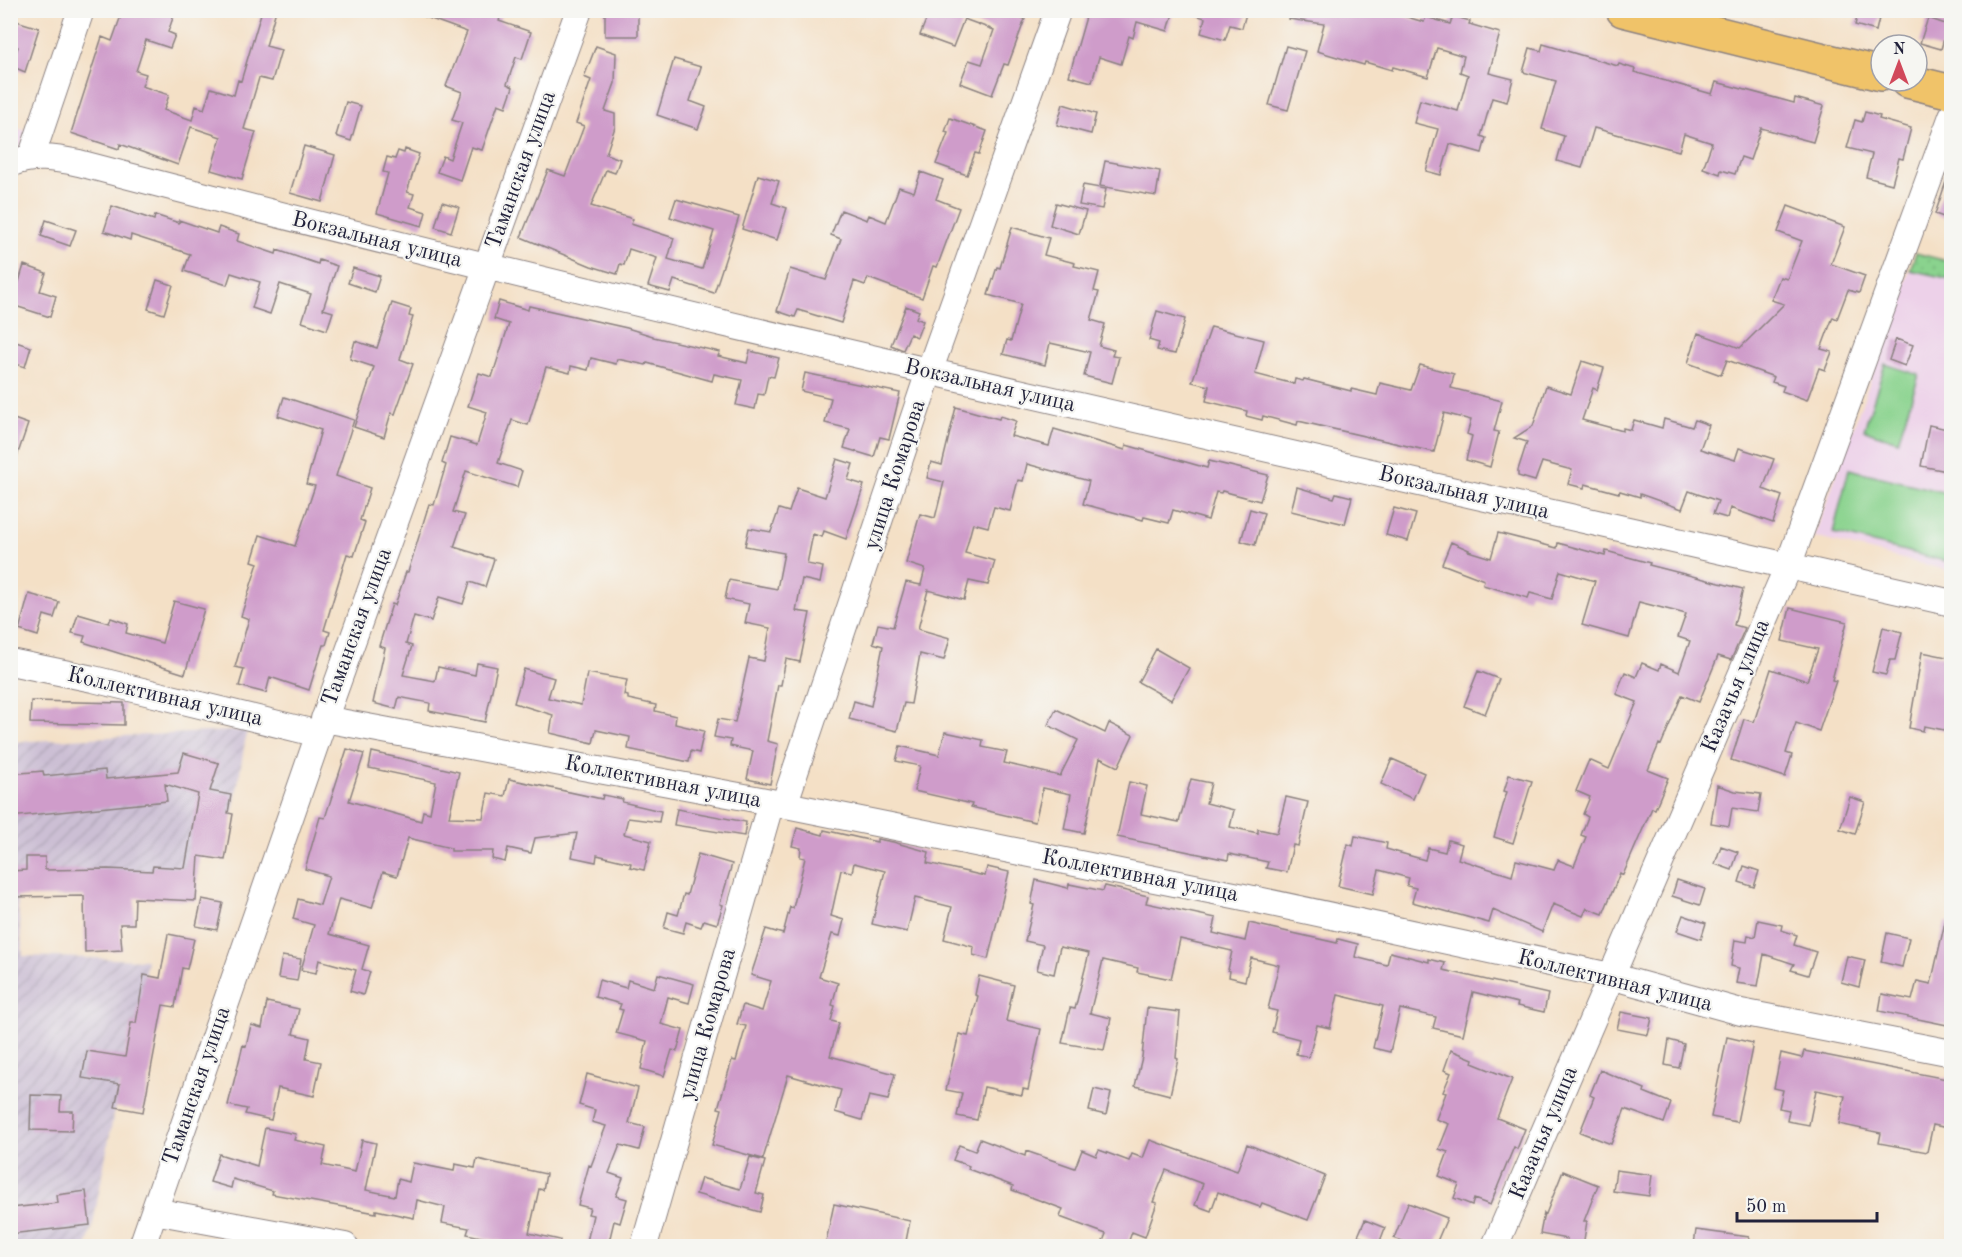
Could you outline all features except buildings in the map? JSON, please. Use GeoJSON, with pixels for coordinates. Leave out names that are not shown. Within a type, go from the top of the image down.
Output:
{"type":"FeatureCollection","features":[{"type":"Feature","properties":{"kind":"main road"},"geometry":{"type":"LineString","coordinates":[[1623,10],[1869,71]]}},
{"type":"Feature","properties":{"kind":"main road"},"geometry":{"type":"LineString","coordinates":[[1929,86],[1952,92]]}},
{"type":"Feature","properties":{"kind":"street"},"geometry":{"type":"LineString","coordinates":[[21,161],[81,10]]}},
{"type":"Feature","properties":{"kind":"street","name":"Таманская улица"},"geometry":{"type":"LineString","coordinates":[[142,1246],[322,726],[579,10]]}},
{"type":"Feature","properties":{"kind":"street","name":"улица Комарова"},"geometry":{"type":"LineString","coordinates":[[644,1246],[778,804],[1058,10]]}},
{"type":"Feature","properties":{"kind":"street","name":"Казачья улица"},"geometry":{"type":"LineString","coordinates":[[1495,1246],[1788,566],[1952,116]]}},
{"type":"Feature","properties":{"kind":"street","name":"Вокзальная улица"},"geometry":{"type":"LineString","coordinates":[[21,161],[50,158],[78,163],[486,267],[929,372],[1952,603]]}},
{"type":"Feature","properties":{"kind":"street","name":"Коллективная улица"},"geometry":{"type":"LineString","coordinates":[[10,662],[322,726],[778,804],[1251,898],[1610,976],[1741,1012],[1952,1053]]}},
{"type":"Feature","properties":{"kind":"street"},"geometry":{"type":"LineString","coordinates":[[154,1211],[345,1246]]}},
{"type":"Feature","properties":{"kind":"shaded area"},"geometry":{"type":"Polygon","coordinates":[[[11,126],[26,131],[20,149],[11,152],[11,126]]]}},
{"type":"Feature","properties":{"kind":"shaded area"},"geometry":{"type":"Polygon","coordinates":[[[1916,253],[1951,261],[1951,571],[1814,537],[1916,253]]]}},
{"type":"Feature","properties":{"kind":"shaded area"},"geometry":{"type":"Polygon","coordinates":[[[247,730],[225,860],[199,856],[196,901],[106,896],[17,897],[23,956],[147,960],[136,1023],[131,1023],[92,1229],[86,1246],[11,1246],[10,742],[247,730]]]}},
{"type":"Feature","properties":{"kind":"green space"},"geometry":{"type":"Polygon","coordinates":[[[1916,253],[1951,262],[1951,279],[1910,270],[1916,253]]]}},
{"type":"Feature","properties":{"kind":"green space"},"geometry":{"type":"Polygon","coordinates":[[[1885,364],[1919,375],[1898,441],[1864,430],[1885,364]]]}},
{"type":"Feature","properties":{"kind":"green space"},"geometry":{"type":"Polygon","coordinates":[[[1849,469],[1951,494],[1951,534],[1945,561],[1833,533],[1849,469]]]}}]}
